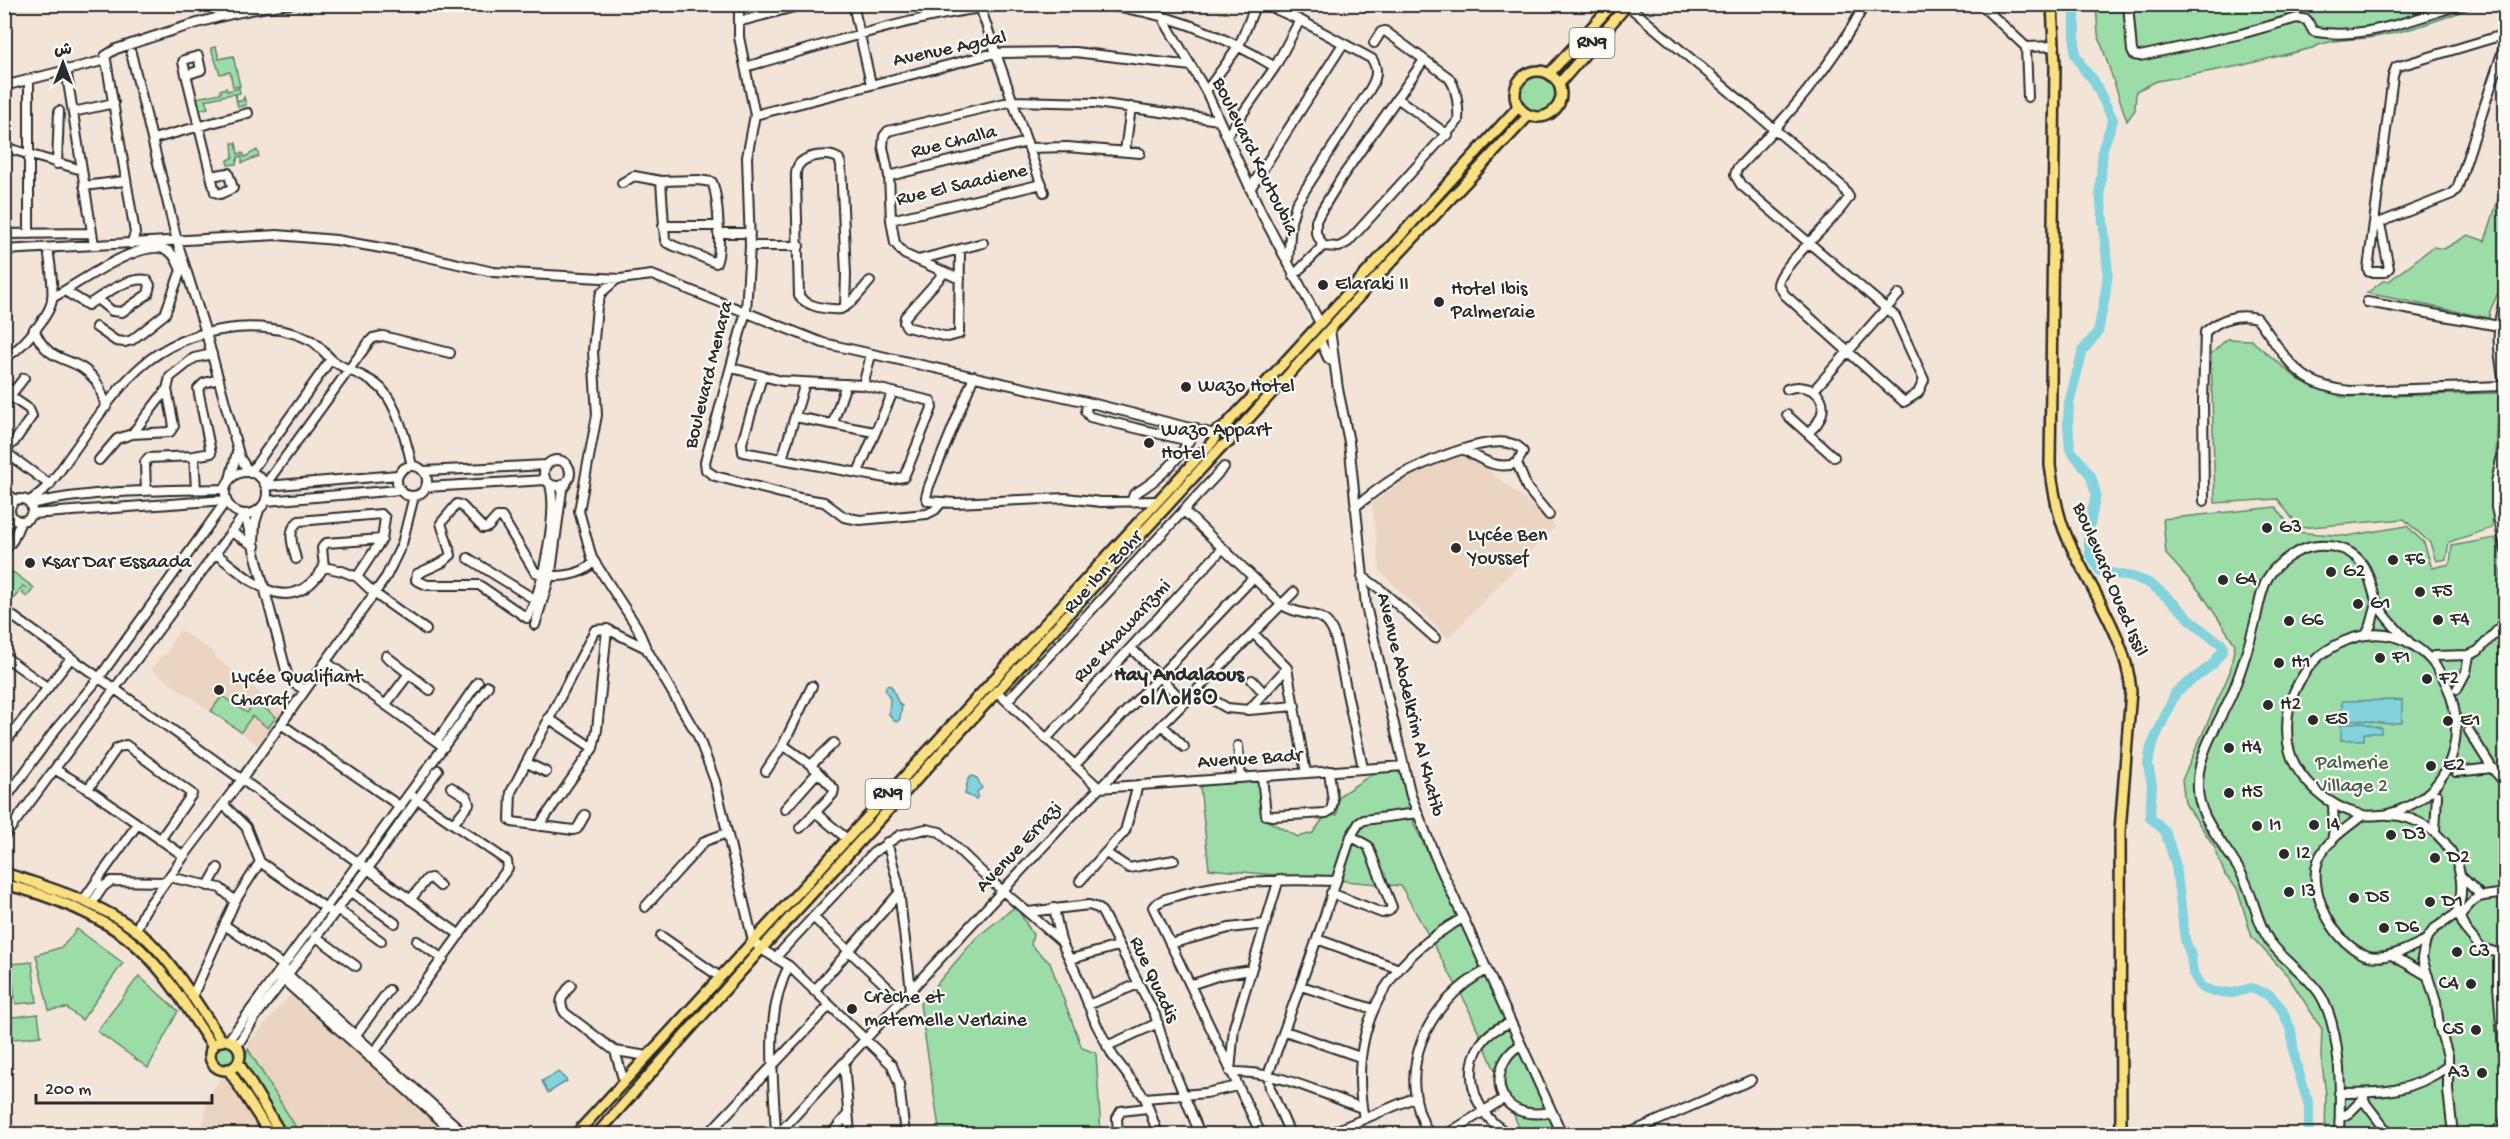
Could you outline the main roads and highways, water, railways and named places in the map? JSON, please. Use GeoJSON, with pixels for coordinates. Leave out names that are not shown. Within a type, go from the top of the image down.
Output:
{"type":"FeatureCollection","features":[{"type":"Feature","properties":{"kind":"main road","name":"RN9"},"geometry":{"type":"LineString","coordinates":[[1549,74],[1613,4]]}},
{"type":"Feature","properties":{"kind":"main road","name":"Boulevard Oued Issil"},"geometry":{"type":"LineString","coordinates":[[2052,4],[2055,46],[2050,465],[2065,535],[2118,639],[2130,674],[2131,691],[2120,831],[2121,1134]]}},
{"type":"Feature","properties":{"kind":"main road","name":"RN9"},"geometry":{"type":"LineString","coordinates":[[1559,84],[1628,5]]}},
{"type":"Feature","properties":{"kind":"main road","name":"RN9"},"geometry":{"type":"LineString","coordinates":[[597,1134],[761,949],[996,691],[1320,323],[1519,106],[1516,92],[1521,79],[1534,72],[1549,74],[1559,84],[1561,96],[1553,112],[1542,117],[1529,115]]}},
{"type":"Feature","properties":{"kind":"main road"},"geometry":{"type":"LineString","coordinates":[[1218,437],[1227,430],[1231,438],[1529,115],[1519,106]]}},
{"type":"Feature","properties":{"kind":"main road","name":"RN9"},"geometry":{"type":"LineString","coordinates":[[576,1134],[1156,501],[1218,437]]}},
{"type":"Feature","properties":{"kind":"main road"},"geometry":{"type":"LineString","coordinates":[[4,873],[87,903],[135,931],[157,950],[192,998],[240,1054],[238,1062],[228,1069],[219,1068],[213,1063],[210,1055],[213,1047]]}},
{"type":"Feature","properties":{"kind":"main road"},"geometry":{"type":"LineString","coordinates":[[4,884],[70,906],[129,940],[155,966],[213,1047]]}},
{"type":"Feature","properties":{"kind":"main road"},"geometry":{"type":"LineString","coordinates":[[213,1047],[229,1042]]}},
{"type":"Feature","properties":{"kind":"main road"},"geometry":{"type":"LineString","coordinates":[[238,1062],[281,1134]]}},
{"type":"Feature","properties":{"kind":"main road"},"geometry":{"type":"LineString","coordinates":[[228,1069],[270,1134]]}},
{"type":"Feature","properties":{"kind":"water"},"geometry":{"type":"Polygon","coordinates":[[[887,685],[891,686],[902,706],[900,719],[897,722],[889,714],[890,699],[885,689],[887,685]]]}},
{"type":"Feature","properties":{"kind":"water"},"geometry":{"type":"Polygon","coordinates":[[[2402,700],[2402,722],[2386,724],[2350,720],[2342,722],[2342,701],[2402,700]]]}},
{"type":"Feature","properties":{"kind":"water"},"geometry":{"type":"Polygon","coordinates":[[[2359,722],[2381,728],[2381,733],[2364,733],[2364,740],[2341,740],[2341,725],[2359,722]]]}},
{"type":"Feature","properties":{"kind":"water"},"geometry":{"type":"Polygon","coordinates":[[[972,776],[977,778],[982,788],[977,792],[976,799],[965,794],[968,779],[972,776]]]}},
{"type":"Feature","properties":{"kind":"water"},"geometry":{"type":"Polygon","coordinates":[[[559,1072],[567,1081],[548,1093],[542,1081],[559,1072]]]}},
{"type":"Feature","properties":{"kind":"waterway"},"geometry":{"type":"LineString","coordinates":[[2075,4],[2075,54],[2085,71],[2093,79],[2113,120],[2103,148],[2100,191],[2108,272],[2105,296],[2098,332],[2083,350],[2069,403],[2070,449],[2091,476],[2096,494],[2088,534],[2090,554],[2100,571],[2132,577],[2150,584],[2169,598],[2202,630],[2222,644],[2223,650],[2212,665],[2176,692],[2151,747],[2148,765],[2152,785],[2150,817],[2165,831],[2176,866],[2185,940],[2191,956],[2193,973],[2201,987],[2214,992],[2233,993],[2251,988],[2270,995],[2281,1008],[2291,1030],[2295,1060],[2309,1106],[2309,1134]]}},
{"type":"Feature","properties":{"kind":"place","name":"Elaraki II"},"geometry":{"type":"Point","coordinates":[1323,285]}},
{"type":"Feature","properties":{"kind":"place","name":"Hotel Ibis Palmeraie"},"geometry":{"type":"Point","coordinates":[1439,302]}},
{"type":"Feature","properties":{"kind":"place","name":"Wazo Hotel"},"geometry":{"type":"Point","coordinates":[1186,387]}},
{"type":"Feature","properties":{"kind":"place","name":"Wazo Appart Hotel"},"geometry":{"type":"Point","coordinates":[1149,443]}},
{"type":"Feature","properties":{"kind":"place","name":"G3"},"geometry":{"type":"Point","coordinates":[2267,528]}},
{"type":"Feature","properties":{"kind":"place","name":"Lycée Ben Youssef"},"geometry":{"type":"Point","coordinates":[1456,548]}},
{"type":"Feature","properties":{"kind":"place","name":"F6"},"geometry":{"type":"Point","coordinates":[2393,560]}},
{"type":"Feature","properties":{"kind":"place","name":"Ksar Dar Essaada"},"geometry":{"type":"Point","coordinates":[30,563]}},
{"type":"Feature","properties":{"kind":"place","name":"G2"},"geometry":{"type":"Point","coordinates":[2331,572]}},
{"type":"Feature","properties":{"kind":"place","name":"G4"},"geometry":{"type":"Point","coordinates":[2223,580]}},
{"type":"Feature","properties":{"kind":"place","name":"F5"},"geometry":{"type":"Point","coordinates":[2420,592]}},
{"type":"Feature","properties":{"kind":"place","name":"G1"},"geometry":{"type":"Point","coordinates":[2358,604]}},
{"type":"Feature","properties":{"kind":"place","name":"F4"},"geometry":{"type":"Point","coordinates":[2438,620]}},
{"type":"Feature","properties":{"kind":"place","name":"G6"},"geometry":{"type":"Point","coordinates":[2289,621]}},
{"type":"Feature","properties":{"kind":"place","name":"F1"},"geometry":{"type":"Point","coordinates":[2380,658]}},
{"type":"Feature","properties":{"kind":"place","name":"H1"},"geometry":{"type":"Point","coordinates":[2279,663]}},
{"type":"Feature","properties":{"kind":"place","name":"F2"},"geometry":{"type":"Point","coordinates":[2427,679]}},
{"type":"Feature","properties":{"kind":"place","name":"Lycée Qualifiant Charaf"},"geometry":{"type":"Point","coordinates":[219,690]}},
{"type":"Feature","properties":{"kind":"place","name":"H2"},"geometry":{"type":"Point","coordinates":[2268,705]}},
{"type":"Feature","properties":{"kind":"place","name":"E5"},"geometry":{"type":"Point","coordinates":[2313,720]}},
{"type":"Feature","properties":{"kind":"place","name":"E1"},"geometry":{"type":"Point","coordinates":[2448,721]}},
{"type":"Feature","properties":{"kind":"place","name":"H4"},"geometry":{"type":"Point","coordinates":[2229,748]}},
{"type":"Feature","properties":{"kind":"place","name":"E2"},"geometry":{"type":"Point","coordinates":[2431,766]}},
{"type":"Feature","properties":{"kind":"place","name":"H5"},"geometry":{"type":"Point","coordinates":[2229,793]}},
{"type":"Feature","properties":{"kind":"place","name":"I4"},"geometry":{"type":"Point","coordinates":[2314,825]}},
{"type":"Feature","properties":{"kind":"place","name":"I1"},"geometry":{"type":"Point","coordinates":[2257,826]}},
{"type":"Feature","properties":{"kind":"place","name":"D3"},"geometry":{"type":"Point","coordinates":[2391,835]}},
{"type":"Feature","properties":{"kind":"place","name":"I2"},"geometry":{"type":"Point","coordinates":[2284,854]}},
{"type":"Feature","properties":{"kind":"place","name":"D2"},"geometry":{"type":"Point","coordinates":[2435,858]}},
{"type":"Feature","properties":{"kind":"place","name":"I3"},"geometry":{"type":"Point","coordinates":[2289,892]}},
{"type":"Feature","properties":{"kind":"place","name":"D5"},"geometry":{"type":"Point","coordinates":[2354,898]}},
{"type":"Feature","properties":{"kind":"place","name":"D1"},"geometry":{"type":"Point","coordinates":[2430,902]}},
{"type":"Feature","properties":{"kind":"place","name":"D6"},"geometry":{"type":"Point","coordinates":[2384,928]}},
{"type":"Feature","properties":{"kind":"place","name":"C3"},"geometry":{"type":"Point","coordinates":[2457,952]}},
{"type":"Feature","properties":{"kind":"place","name":"C4"},"geometry":{"type":"Point","coordinates":[2471,984]}},
{"type":"Feature","properties":{"kind":"place","name":"Crèche et maternelle Verlaine"},"geometry":{"type":"Point","coordinates":[852,1009]}},
{"type":"Feature","properties":{"kind":"place","name":"C5"},"geometry":{"type":"Point","coordinates":[2476,1030]}},
{"type":"Feature","properties":{"kind":"place","name":"A3"},"geometry":{"type":"Point","coordinates":[2482,1073]}},
{"type":"Feature","properties":{"kind":"district","name":"Hay Andalaous ⴰⵏⴷⴰⵍⵓⵙ"},"geometry":{"type":"Point","coordinates":[1179,688]}},
{"type":"Feature","properties":{"kind":"park label","name":"Palmerie Village 2"},"geometry":{"type":"Point","coordinates":[2352,776]}}]}
